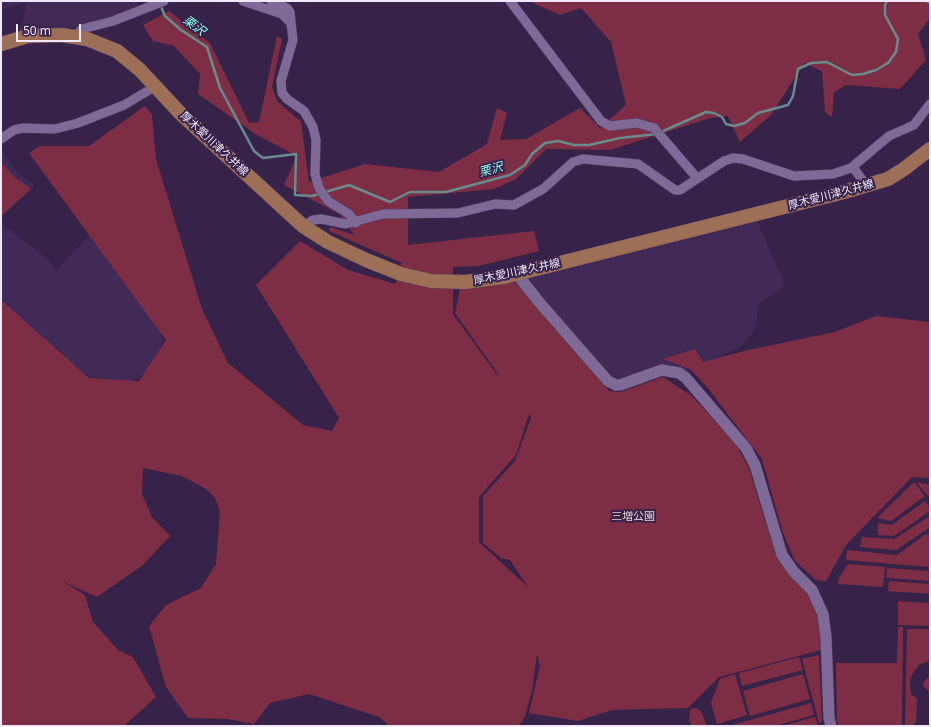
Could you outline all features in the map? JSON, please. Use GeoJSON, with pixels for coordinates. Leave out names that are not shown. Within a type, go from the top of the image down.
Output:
{"type":"FeatureCollection","features":[{"type":"Feature","properties":{"kind":"main road","name":"厚木愛川津久井線"},"geometry":{"type":"LineString","coordinates":[[1,44],[22,38],[41,35],[76,36],[117,51],[133,63],[180,113],[303,226],[352,254],[411,277],[431,281],[465,282],[517,274],[866,186],[896,174],[930,149]]}},
{"type":"Feature","properties":{"kind":"street"},"geometry":{"type":"LineString","coordinates":[[76,36],[82,29],[106,24],[164,1]]}},
{"type":"Feature","properties":{"kind":"street"},"geometry":{"type":"LineString","coordinates":[[243,1],[282,14],[291,22]]}},
{"type":"Feature","properties":{"kind":"street"},"geometry":{"type":"LineString","coordinates":[[271,1],[287,8],[290,12],[293,40],[281,81],[281,88],[287,100],[304,111],[314,127],[316,140],[315,174],[319,188],[326,198],[349,214],[356,223]]}},
{"type":"Feature","properties":{"kind":"street"},"geometry":{"type":"LineString","coordinates":[[510,1],[601,121],[615,127],[642,124],[658,131],[697,178]]}},
{"type":"Feature","properties":{"kind":"street"},"geometry":{"type":"LineString","coordinates":[[1,139],[14,130],[23,128],[49,129],[69,126],[124,105],[156,86]]}},
{"type":"Feature","properties":{"kind":"street"},"geometry":{"type":"LineString","coordinates":[[303,226],[313,220],[321,219],[340,224],[356,223],[383,214],[458,214],[495,204],[514,204],[543,188],[572,162],[583,159],[638,164],[675,190],[680,190],[724,161],[733,158],[743,159],[794,176],[833,174],[851,168],[889,136],[914,125],[930,104]]}},
{"type":"Feature","properties":{"kind":"street"},"geometry":{"type":"LineString","coordinates":[[851,168],[855,170],[866,186]]}},
{"type":"Feature","properties":{"kind":"street"},"geometry":{"type":"LineString","coordinates":[[517,274],[534,297],[611,384],[620,385],[662,370],[679,373],[686,378],[752,456],[782,555],[794,572],[812,590],[823,614],[826,637],[829,718],[831,726]]}},
{"type":"Feature","properties":{"kind":"shaded area"},"geometry":{"type":"Polygon","coordinates":[[[1,1],[137,1],[139,8],[68,29],[45,28],[19,32],[23,21],[26,2],[1,10],[1,1]]]}},
{"type":"Feature","properties":{"kind":"shaded area"},"geometry":{"type":"Polygon","coordinates":[[[1,150],[18,173],[35,186],[1,217],[1,150]]]}},
{"type":"Feature","properties":{"kind":"shaded area"},"geometry":{"type":"Polygon","coordinates":[[[757,221],[784,284],[781,289],[761,302],[758,307],[754,330],[740,347],[685,372],[619,381],[610,379],[523,279],[757,221]]]}},
{"type":"Feature","properties":{"kind":"shaded area"},"geometry":{"type":"Polygon","coordinates":[[[1,223],[50,261],[56,271],[90,234],[160,327],[162,342],[160,355],[149,372],[137,379],[127,381],[91,377],[49,349],[1,301],[1,223]]]}},
{"type":"Feature","properties":{"kind":"green space","name":"三増公園"},"geometry":{"type":"Polygon","coordinates":[[[529,1],[930,1],[930,18],[918,34],[926,60],[900,89],[846,85],[834,92],[832,117],[825,112],[822,71],[804,63],[771,115],[740,142],[728,116],[710,118],[610,150],[546,149],[516,179],[494,189],[408,197],[408,245],[534,231],[539,251],[479,266],[453,267],[453,314],[501,378],[455,313],[460,288],[511,280],[522,287],[609,391],[621,392],[663,377],[692,396],[736,444],[749,468],[771,540],[782,562],[810,596],[816,607],[822,630],[821,650],[719,677],[688,708],[612,710],[578,721],[529,713],[540,666],[537,654],[532,691],[525,716],[519,726],[390,726],[379,717],[309,694],[270,703],[254,724],[228,719],[188,718],[166,687],[149,626],[166,605],[201,588],[216,564],[220,511],[215,498],[206,489],[182,476],[143,468],[142,494],[152,517],[170,536],[143,565],[97,597],[62,581],[85,595],[93,622],[118,650],[133,657],[156,697],[124,726],[1,726],[1,300],[89,378],[139,381],[166,340],[29,153],[40,146],[89,146],[145,106],[152,115],[156,159],[202,309],[228,363],[303,425],[332,431],[339,418],[256,285],[300,241],[348,270],[395,284],[402,263],[329,231],[330,227],[354,235],[341,215],[284,185],[297,156],[257,135],[198,94],[200,74],[174,46],[153,41],[143,25],[169,11],[210,43],[249,123],[259,122],[277,36],[282,39],[272,87],[277,101],[301,122],[309,182],[365,164],[439,172],[487,144],[497,108],[507,113],[500,140],[526,139],[580,108],[600,128],[626,105],[611,42],[581,8],[560,15],[529,1]],[[529,414],[516,455],[479,497],[479,542],[528,587],[510,560],[501,558],[483,543],[483,496],[515,461],[531,418],[529,414]]]}},
{"type":"Feature","properties":{"kind":"green space"},"geometry":{"type":"Polygon","coordinates":[[[1,162],[13,176],[31,189],[1,216],[1,162]]]}},
{"type":"Feature","properties":{"kind":"green space"},"geometry":{"type":"Polygon","coordinates":[[[876,316],[930,322],[930,478],[912,477],[846,545],[826,581],[816,580],[795,561],[783,533],[762,459],[707,387],[690,369],[663,359],[695,349],[703,362],[744,351],[835,332],[876,316]]]}},
{"type":"Feature","properties":{"kind":"green space"},"geometry":{"type":"Polygon","coordinates":[[[914,482],[925,496],[891,521],[877,518],[914,482]]]}},
{"type":"Feature","properties":{"kind":"green space"},"geometry":{"type":"Polygon","coordinates":[[[916,482],[930,485],[930,496],[928,496],[916,482]]]}},
{"type":"Feature","properties":{"kind":"green space"},"geometry":{"type":"Polygon","coordinates":[[[925,501],[930,507],[930,511],[894,536],[878,535],[878,523],[892,525],[925,501]]]}},
{"type":"Feature","properties":{"kind":"green space"},"geometry":{"type":"Polygon","coordinates":[[[930,516],[929,528],[896,550],[860,547],[862,537],[894,539],[930,516]]]}},
{"type":"Feature","properties":{"kind":"green space"},"geometry":{"type":"Polygon","coordinates":[[[926,534],[930,535],[930,567],[846,560],[847,550],[897,555],[926,534]]]}},
{"type":"Feature","properties":{"kind":"green space"},"geometry":{"type":"Polygon","coordinates":[[[848,564],[885,567],[883,587],[838,584],[839,578],[848,564]]]}},
{"type":"Feature","properties":{"kind":"green space"},"geometry":{"type":"Polygon","coordinates":[[[887,568],[930,571],[930,581],[886,578],[887,568]]]}},
{"type":"Feature","properties":{"kind":"green space"},"geometry":{"type":"Polygon","coordinates":[[[889,581],[930,584],[930,594],[888,591],[889,581]]]}},
{"type":"Feature","properties":{"kind":"green space"},"geometry":{"type":"Polygon","coordinates":[[[898,601],[930,603],[930,626],[898,625],[898,601]]]}},
{"type":"Feature","properties":{"kind":"green space"},"geometry":{"type":"Polygon","coordinates":[[[898,627],[903,627],[902,726],[839,726],[837,721],[836,663],[897,663],[898,627]]]}},
{"type":"Feature","properties":{"kind":"green space"},"geometry":{"type":"Polygon","coordinates":[[[907,629],[930,629],[930,661],[920,664],[910,680],[911,694],[917,699],[916,722],[913,726],[905,726],[907,629]]]}},
{"type":"Feature","properties":{"kind":"green space"},"geometry":{"type":"Polygon","coordinates":[[[819,655],[822,722],[819,723],[802,659],[819,655]]]}},
{"type":"Feature","properties":{"kind":"green space"},"geometry":{"type":"Polygon","coordinates":[[[799,657],[803,670],[742,686],[739,673],[799,657]]]}},
{"type":"Feature","properties":{"kind":"green space"},"geometry":{"type":"Polygon","coordinates":[[[735,674],[747,715],[717,724],[711,703],[720,679],[735,674]]]}},
{"type":"Feature","properties":{"kind":"green space"},"geometry":{"type":"Polygon","coordinates":[[[803,674],[810,699],[750,716],[743,691],[803,674]]]}},
{"type":"Feature","properties":{"kind":"green space"},"geometry":{"type":"Polygon","coordinates":[[[930,677],[930,692],[923,686],[925,680],[930,677]]]}},
{"type":"Feature","properties":{"kind":"green space"},"geometry":{"type":"Polygon","coordinates":[[[811,703],[814,715],[775,726],[729,726],[811,703]]]}},
{"type":"Feature","properties":{"kind":"green space"},"geometry":{"type":"Polygon","coordinates":[[[695,708],[701,711],[707,726],[692,726],[689,720],[690,710],[695,708]]]}},
{"type":"Feature","properties":{"kind":"green space"},"geometry":{"type":"Polygon","coordinates":[[[815,717],[818,726],[782,726],[815,717]]]}},
{"type":"Feature","properties":{"kind":"waterway","name":"栗沢"},"geometry":{"type":"LineString","coordinates":[[661,132],[706,112],[714,113],[722,117],[726,124],[734,126],[745,123],[758,113],[788,105],[793,96],[798,69],[811,63],[827,62],[852,75],[863,74],[876,70],[888,63],[896,52],[898,39],[885,15],[885,5],[887,1]]}},
{"type":"Feature","properties":{"kind":"waterway","name":"栗沢"},"geometry":{"type":"LineString","coordinates":[[926,1],[930,2]]}},
{"type":"Feature","properties":{"kind":"waterway","name":"栗沢"},"geometry":{"type":"LineString","coordinates":[[160,4],[165,16],[181,30],[207,47],[220,88],[254,151],[263,158],[296,154],[295,195],[312,196],[349,185],[390,202],[410,192],[446,192],[510,175],[525,165],[532,154],[545,143],[558,141],[574,145],[589,145],[620,138],[657,134]]}}]}
